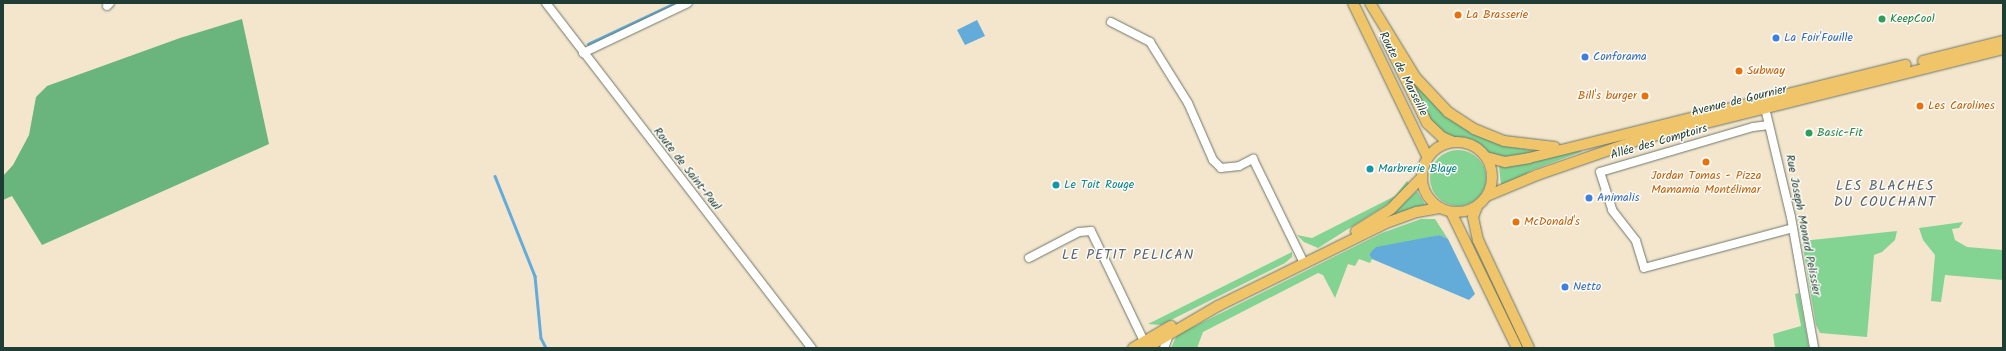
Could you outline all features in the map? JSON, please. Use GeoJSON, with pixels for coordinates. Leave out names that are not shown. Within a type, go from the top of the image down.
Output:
{"type":"FeatureCollection","features":[{"type":"Feature","properties":{"kind":"main road","name":"Route de Marseille"},"geometry":{"type":"LineString","coordinates":[[1353,3],[1428,158]]}},
{"type":"Feature","properties":{"kind":"main road"},"geometry":{"type":"LineString","coordinates":[[1370,3],[1422,115],[1438,133],[1453,142],[1471,145],[1486,157],[1492,177],[1487,196],[1477,206],[1469,211],[1451,212],[1440,208],[1427,195],[1422,177]]}},
{"type":"Feature","properties":{"kind":"main road"},"geometry":{"type":"LineString","coordinates":[[1370,3],[1421,84],[1457,119],[1504,141],[1534,146],[1567,147]]}},
{"type":"Feature","properties":{"kind":"main road","name":"Avenue de Gournier"},"geometry":{"type":"LineString","coordinates":[[1486,157],[1505,162],[2003,41]]}},
{"type":"Feature","properties":{"kind":"main road","name":"Avenue de Gournier"},"geometry":{"type":"LineString","coordinates":[[1487,196],[1537,175],[1638,140],[2003,49]]}},
{"type":"Feature","properties":{"kind":"main road"},"geometry":{"type":"LineString","coordinates":[[1317,256],[1391,208],[1422,177],[1428,158],[1441,146],[1453,142]]}},
{"type":"Feature","properties":{"kind":"main road"},"geometry":{"type":"LineString","coordinates":[[1537,175],[1542,170],[1584,154],[1590,148],[1590,142]]}},
{"type":"Feature","properties":{"kind":"main road"},"geometry":{"type":"LineString","coordinates":[[1477,206],[1473,217],[1478,240],[1528,348]]}},
{"type":"Feature","properties":{"kind":"main road"},"geometry":{"type":"LineString","coordinates":[[1133,348],[1145,345],[1169,335],[1218,306],[1317,256],[1401,217],[1440,208]]}},
{"type":"Feature","properties":{"kind":"main road"},"geometry":{"type":"LineString","coordinates":[[1451,212],[1517,348]]}},
{"type":"Feature","properties":{"kind":"main road"},"geometry":{"type":"LineString","coordinates":[[1145,345],[1179,322],[1218,306]]}},
{"type":"Feature","properties":{"kind":"street","name":"Route de Saint-Paul"},"geometry":{"type":"LineString","coordinates":[[546,3],[583,53],[812,348]]}},
{"type":"Feature","properties":{"kind":"street"},"geometry":{"type":"LineString","coordinates":[[583,53],[688,3]]}},
{"type":"Feature","properties":{"kind":"street"},"geometry":{"type":"LineString","coordinates":[[1111,22],[1150,42],[1188,103],[1213,160],[1221,168],[1239,166],[1253,159],[1304,263]]}},
{"type":"Feature","properties":{"kind":"street","name":"Rue Joseph Monard Pelissier"},"geometry":{"type":"LineString","coordinates":[[1765,108],[1793,228],[1814,348]]}},
{"type":"Feature","properties":{"kind":"street","name":"Allée des Comptoirs"},"geometry":{"type":"LineString","coordinates":[[1769,125],[1753,127],[1600,172],[1612,210],[1636,242],[1644,268],[1793,228]]}},
{"type":"Feature","properties":{"kind":"street"},"geometry":{"type":"LineString","coordinates":[[1029,258],[1079,232],[1091,231],[1145,345]]}},
{"type":"Feature","properties":{"kind":"street"},"geometry":{"type":"LineString","coordinates":[[1164,348],[1169,335]]}},
{"type":"Feature","properties":{"kind":"green space"},"geometry":{"type":"Polygon","coordinates":[[[242,19],[269,144],[42,245],[12,196],[3,200],[3,176],[13,165],[29,135],[36,97],[47,86],[180,38],[242,19]]]}},
{"type":"Feature","properties":{"kind":"green space"},"geometry":{"type":"Polygon","coordinates":[[[1400,59],[1413,80],[1445,115],[1505,146],[1543,152],[1520,158],[1494,157],[1472,140],[1448,136],[1437,129],[1428,118],[1400,59]]]}},
{"type":"Feature","properties":{"kind":"green space"},"geometry":{"type":"Polygon","coordinates":[[[1582,149],[1581,152],[1532,170],[1520,178],[1501,185],[1499,166],[1513,166],[1582,149]]]}},
{"type":"Feature","properties":{"kind":"green space"},"geometry":{"type":"Polygon","coordinates":[[[1458,150],[1469,152],[1478,158],[1484,167],[1486,178],[1484,189],[1478,198],[1469,204],[1458,206],[1447,204],[1438,198],[1432,189],[1430,178],[1432,167],[1438,158],[1447,152],[1458,150]]]}},
{"type":"Feature","properties":{"kind":"green space"},"geometry":{"type":"Polygon","coordinates":[[[1407,181],[1409,183],[1397,198],[1318,248],[1304,242],[1297,235],[1312,238],[1395,196],[1407,181]]]}},
{"type":"Feature","properties":{"kind":"green space"},"geometry":{"type":"Polygon","coordinates":[[[1417,191],[1426,206],[1376,223],[1397,210],[1417,191]]]}},
{"type":"Feature","properties":{"kind":"green space"},"geometry":{"type":"Polygon","coordinates":[[[1421,219],[1435,219],[1448,239],[1440,235],[1369,253],[1372,259],[1370,263],[1359,259],[1355,266],[1348,264],[1335,298],[1323,275],[1318,273],[1203,332],[1197,348],[1171,348],[1177,335],[1382,233],[1421,219]]]}},
{"type":"Feature","properties":{"kind":"green space"},"geometry":{"type":"Polygon","coordinates":[[[1963,222],[1959,228],[1952,229],[1955,240],[1967,247],[2003,250],[2003,280],[1945,275],[1941,302],[1931,301],[1935,255],[1923,240],[1919,228],[1963,222]]]}},
{"type":"Feature","properties":{"kind":"green space"},"geometry":{"type":"Polygon","coordinates":[[[1897,231],[1895,240],[1882,252],[1874,255],[1867,337],[1820,333],[1816,325],[1802,241],[1897,231]]]}},
{"type":"Feature","properties":{"kind":"green space"},"geometry":{"type":"Polygon","coordinates":[[[1292,252],[1292,257],[1285,263],[1161,325],[1148,324],[1292,252]]]}},
{"type":"Feature","properties":{"kind":"green space"},"geometry":{"type":"Polygon","coordinates":[[[1799,293],[1809,348],[1775,348],[1773,334],[1801,326],[1795,294],[1799,293]]]}},
{"type":"Feature","properties":{"kind":"water"},"geometry":{"type":"Polygon","coordinates":[[[977,20],[985,36],[965,45],[957,30],[977,20]]]}},
{"type":"Feature","properties":{"kind":"water"},"geometry":{"type":"Polygon","coordinates":[[[1440,235],[1448,239],[1475,294],[1469,300],[1372,259],[1369,254],[1376,247],[1440,235]]]}},
{"type":"Feature","properties":{"kind":"waterway"},"geometry":{"type":"LineString","coordinates":[[588,44],[675,3]]}},
{"type":"Feature","properties":{"kind":"waterway"},"geometry":{"type":"LineString","coordinates":[[495,176],[535,276],[541,338],[546,348]]}},
{"type":"Feature","properties":{"kind":"place","name":"La Brasserie"},"geometry":{"type":"Point","coordinates":[1458,15]}},
{"type":"Feature","properties":{"kind":"place","name":"KeepCool"},"geometry":{"type":"Point","coordinates":[1882,19]}},
{"type":"Feature","properties":{"kind":"place","name":"La Foir'Fouille"},"geometry":{"type":"Point","coordinates":[1776,38]}},
{"type":"Feature","properties":{"kind":"place","name":"Conforama"},"geometry":{"type":"Point","coordinates":[1585,57]}},
{"type":"Feature","properties":{"kind":"place","name":"Subway"},"geometry":{"type":"Point","coordinates":[1739,71]}},
{"type":"Feature","properties":{"kind":"place","name":"Bill's burger"},"geometry":{"type":"Point","coordinates":[1645,96]}},
{"type":"Feature","properties":{"kind":"place","name":"Les Carolines"},"geometry":{"type":"Point","coordinates":[1920,106]}},
{"type":"Feature","properties":{"kind":"place","name":"Basic-Fit"},"geometry":{"type":"Point","coordinates":[1809,133]}},
{"type":"Feature","properties":{"kind":"place","name":"Jordan Tomas - Pizza Mamamia Montélimar"},"geometry":{"type":"Point","coordinates":[1706,162]}},
{"type":"Feature","properties":{"kind":"place","name":"Marbrerie Blaye"},"geometry":{"type":"Point","coordinates":[1370,169]}},
{"type":"Feature","properties":{"kind":"place","name":"Le Toit Rouge"},"geometry":{"type":"Point","coordinates":[1056,185]}},
{"type":"Feature","properties":{"kind":"place","name":"Animalis"},"geometry":{"type":"Point","coordinates":[1589,198]}},
{"type":"Feature","properties":{"kind":"place","name":"McDonald's"},"geometry":{"type":"Point","coordinates":[1516,222]}},
{"type":"Feature","properties":{"kind":"place","name":"Netto"},"geometry":{"type":"Point","coordinates":[1565,287]}},
{"type":"Feature","properties":{"kind":"district","name":"LES BLACHES DU COUCHANT"},"geometry":{"type":"Point","coordinates":[1885,194]}},
{"type":"Feature","properties":{"kind":"district","name":"LE PETIT PELICAN"},"geometry":{"type":"Point","coordinates":[1128,255]}}]}
